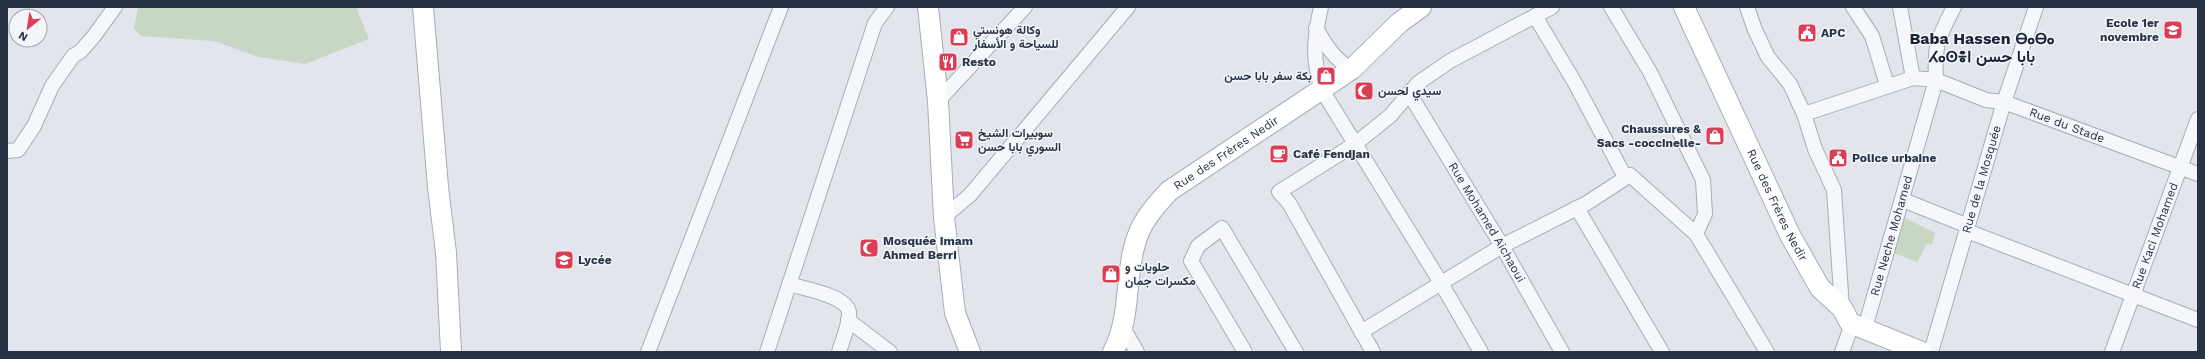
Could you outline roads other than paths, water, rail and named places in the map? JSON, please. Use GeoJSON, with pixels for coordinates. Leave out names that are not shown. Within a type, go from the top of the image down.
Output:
{"type":"FeatureCollection","features":[{"type":"Feature","properties":{"kind":"main road"},"geometry":{"type":"LineString","coordinates":[[423,7],[438,187],[446,252],[451,352]]}},
{"type":"Feature","properties":{"kind":"main road"},"geometry":{"type":"LineString","coordinates":[[928,7],[938,101],[944,217],[955,313],[970,352]]}},
{"type":"Feature","properties":{"kind":"main road","name":"Rue des Frères Nedir"},"geometry":{"type":"LineString","coordinates":[[1113,352],[1118,342],[1122,326],[1133,249],[1140,230],[1151,211],[1169,191],[1352,69],[1399,23],[1421,7]]}},
{"type":"Feature","properties":{"kind":"main road","name":"Rue des Frères Nedir"},"geometry":{"type":"LineString","coordinates":[[1684,7],[1790,235],[1820,288],[1853,320],[1922,352]]}},
{"type":"Feature","properties":{"kind":"street"},"geometry":{"type":"LineString","coordinates":[[7,151],[18,150],[22,145],[34,126],[52,86],[73,56],[81,51],[94,36],[114,7]]}},
{"type":"Feature","properties":{"kind":"street"},"geometry":{"type":"LineString","coordinates":[[648,352],[781,7]]}},
{"type":"Feature","properties":{"kind":"street"},"geometry":{"type":"LineString","coordinates":[[767,352],[875,23],[887,7]]}},
{"type":"Feature","properties":{"kind":"street"},"geometry":{"type":"LineString","coordinates":[[938,101],[1025,7]]}},
{"type":"Feature","properties":{"kind":"street"},"geometry":{"type":"LineString","coordinates":[[944,217],[970,194],[1128,7]]}},
{"type":"Feature","properties":{"kind":"street"},"geometry":{"type":"LineString","coordinates":[[1321,7],[1313,51],[1316,72],[1322,90],[1441,283],[1481,352]]}},
{"type":"Feature","properties":{"kind":"street"},"geometry":{"type":"LineString","coordinates":[[1373,352],[1289,204],[1279,192],[1355,144],[1390,116],[1418,83],[1450,61],[1552,7]]}},
{"type":"Feature","properties":{"kind":"street"},"geometry":{"type":"LineString","coordinates":[[1611,7],[1650,72],[1703,180],[1705,214],[1696,234]]}},
{"type":"Feature","properties":{"kind":"street"},"geometry":{"type":"LineString","coordinates":[[1747,7],[1755,30],[1768,57],[1790,84],[1804,114],[1816,149],[1834,190],[1853,320]]}},
{"type":"Feature","properties":{"kind":"street"},"geometry":{"type":"LineString","coordinates":[[1853,7],[1872,36],[1887,85]]}},
{"type":"Feature","properties":{"kind":"street"},"geometry":{"type":"LineString","coordinates":[[1804,114],[1887,85],[1913,78],[1900,7]]}},
{"type":"Feature","properties":{"kind":"street","name":"Rue Neche Mohamed"},"geometry":{"type":"LineString","coordinates":[[1842,352],[1853,320],[1903,200],[1936,80],[1934,56],[1938,39],[1954,7]]}},
{"type":"Feature","properties":{"kind":"street","name":"Rue de la Mosquée"},"geometry":{"type":"LineString","coordinates":[[1931,352],[2004,102],[2036,7]]}},
{"type":"Feature","properties":{"kind":"street"},"geometry":{"type":"LineString","coordinates":[[1535,16],[1575,82],[1625,177]]}},
{"type":"Feature","properties":{"kind":"street"},"geometry":{"type":"LineString","coordinates":[[1316,28],[1326,45],[1342,64],[1352,69]]}},
{"type":"Feature","properties":{"kind":"street","name":"Rue du Stade"},"geometry":{"type":"LineString","coordinates":[[1913,78],[1936,80],[1986,100],[2004,102],[2180,166],[2198,174]]}},
{"type":"Feature","properties":{"kind":"street","name":"Rue Mohamed Aichaoui"},"geometry":{"type":"LineString","coordinates":[[1409,93],[1502,246],[1562,352]]}},
{"type":"Feature","properties":{"kind":"street","name":"Rue Kaci Mohamed"},"geometry":{"type":"LineString","coordinates":[[2112,352],[2198,119]]}},
{"type":"Feature","properties":{"kind":"street"},"geometry":{"type":"LineString","coordinates":[[1361,332],[1502,246],[1577,208],[1630,175],[1696,234],[1767,352]]}},
{"type":"Feature","properties":{"kind":"street"},"geometry":{"type":"LineString","coordinates":[[1903,200],[1968,229],[2135,291],[2198,320]]}},
{"type":"Feature","properties":{"kind":"street"},"geometry":{"type":"LineString","coordinates":[[1577,208],[1662,352]]}},
{"type":"Feature","properties":{"kind":"street"},"geometry":{"type":"LineString","coordinates":[[1245,352],[1191,261],[1198,246],[1222,228],[1296,352]]}},
{"type":"Feature","properties":{"kind":"street"},"geometry":{"type":"LineString","coordinates":[[789,284],[841,300],[849,312],[839,352]]}},
{"type":"Feature","properties":{"kind":"street"},"geometry":{"type":"LineString","coordinates":[[848,320],[890,352]]}},
{"type":"Feature","properties":{"kind":"street"},"geometry":{"type":"LineString","coordinates":[[1122,326],[1137,352]]}},
{"type":"Feature","properties":{"kind":"place","name":"Ecole 1er novembre"},"geometry":{"type":"Point","coordinates":[2173,30]}},
{"type":"Feature","properties":{"kind":"place","name":"APC"},"geometry":{"type":"Point","coordinates":[1807,33]}},
{"type":"Feature","properties":{"kind":"place","name":"وكالة هونستي للسياحة و الأسفار"},"geometry":{"type":"Point","coordinates":[959,37]}},
{"type":"Feature","properties":{"kind":"place","name":"Resto"},"geometry":{"type":"Point","coordinates":[948,62]}},
{"type":"Feature","properties":{"kind":"place","name":"بكة سفر بابا حسن"},"geometry":{"type":"Point","coordinates":[1326,76]}},
{"type":"Feature","properties":{"kind":"place","name":"سيدي لحسن"},"geometry":{"type":"Point","coordinates":[1364,91]}},
{"type":"Feature","properties":{"kind":"place","name":"Chaussures & Sacs -coccinelle-"},"geometry":{"type":"Point","coordinates":[1715,136]}},
{"type":"Feature","properties":{"kind":"place","name":"سوبيرات الشيخ السوري بابا حسن"},"geometry":{"type":"Point","coordinates":[964,140]}},
{"type":"Feature","properties":{"kind":"place","name":"Café Fendjan"},"geometry":{"type":"Point","coordinates":[1279,154]}},
{"type":"Feature","properties":{"kind":"place","name":"Police urbaine"},"geometry":{"type":"Point","coordinates":[1838,158]}},
{"type":"Feature","properties":{"kind":"place","name":"Mosquée Imam Ahmed Berri"},"geometry":{"type":"Point","coordinates":[869,248]}},
{"type":"Feature","properties":{"kind":"place","name":"Lycée"},"geometry":{"type":"Point","coordinates":[564,260]}},
{"type":"Feature","properties":{"kind":"place","name":"حلويات و مكسرات جمان"},"geometry":{"type":"Point","coordinates":[1111,274]}},
{"type":"Feature","properties":{"kind":"district","name":"Baba Hassen ⴱⴰⴱⴰ ⵃⴰⵙⴻⵏ بابا حسن"},"geometry":{"type":"Point","coordinates":[1982,47]}}]}
